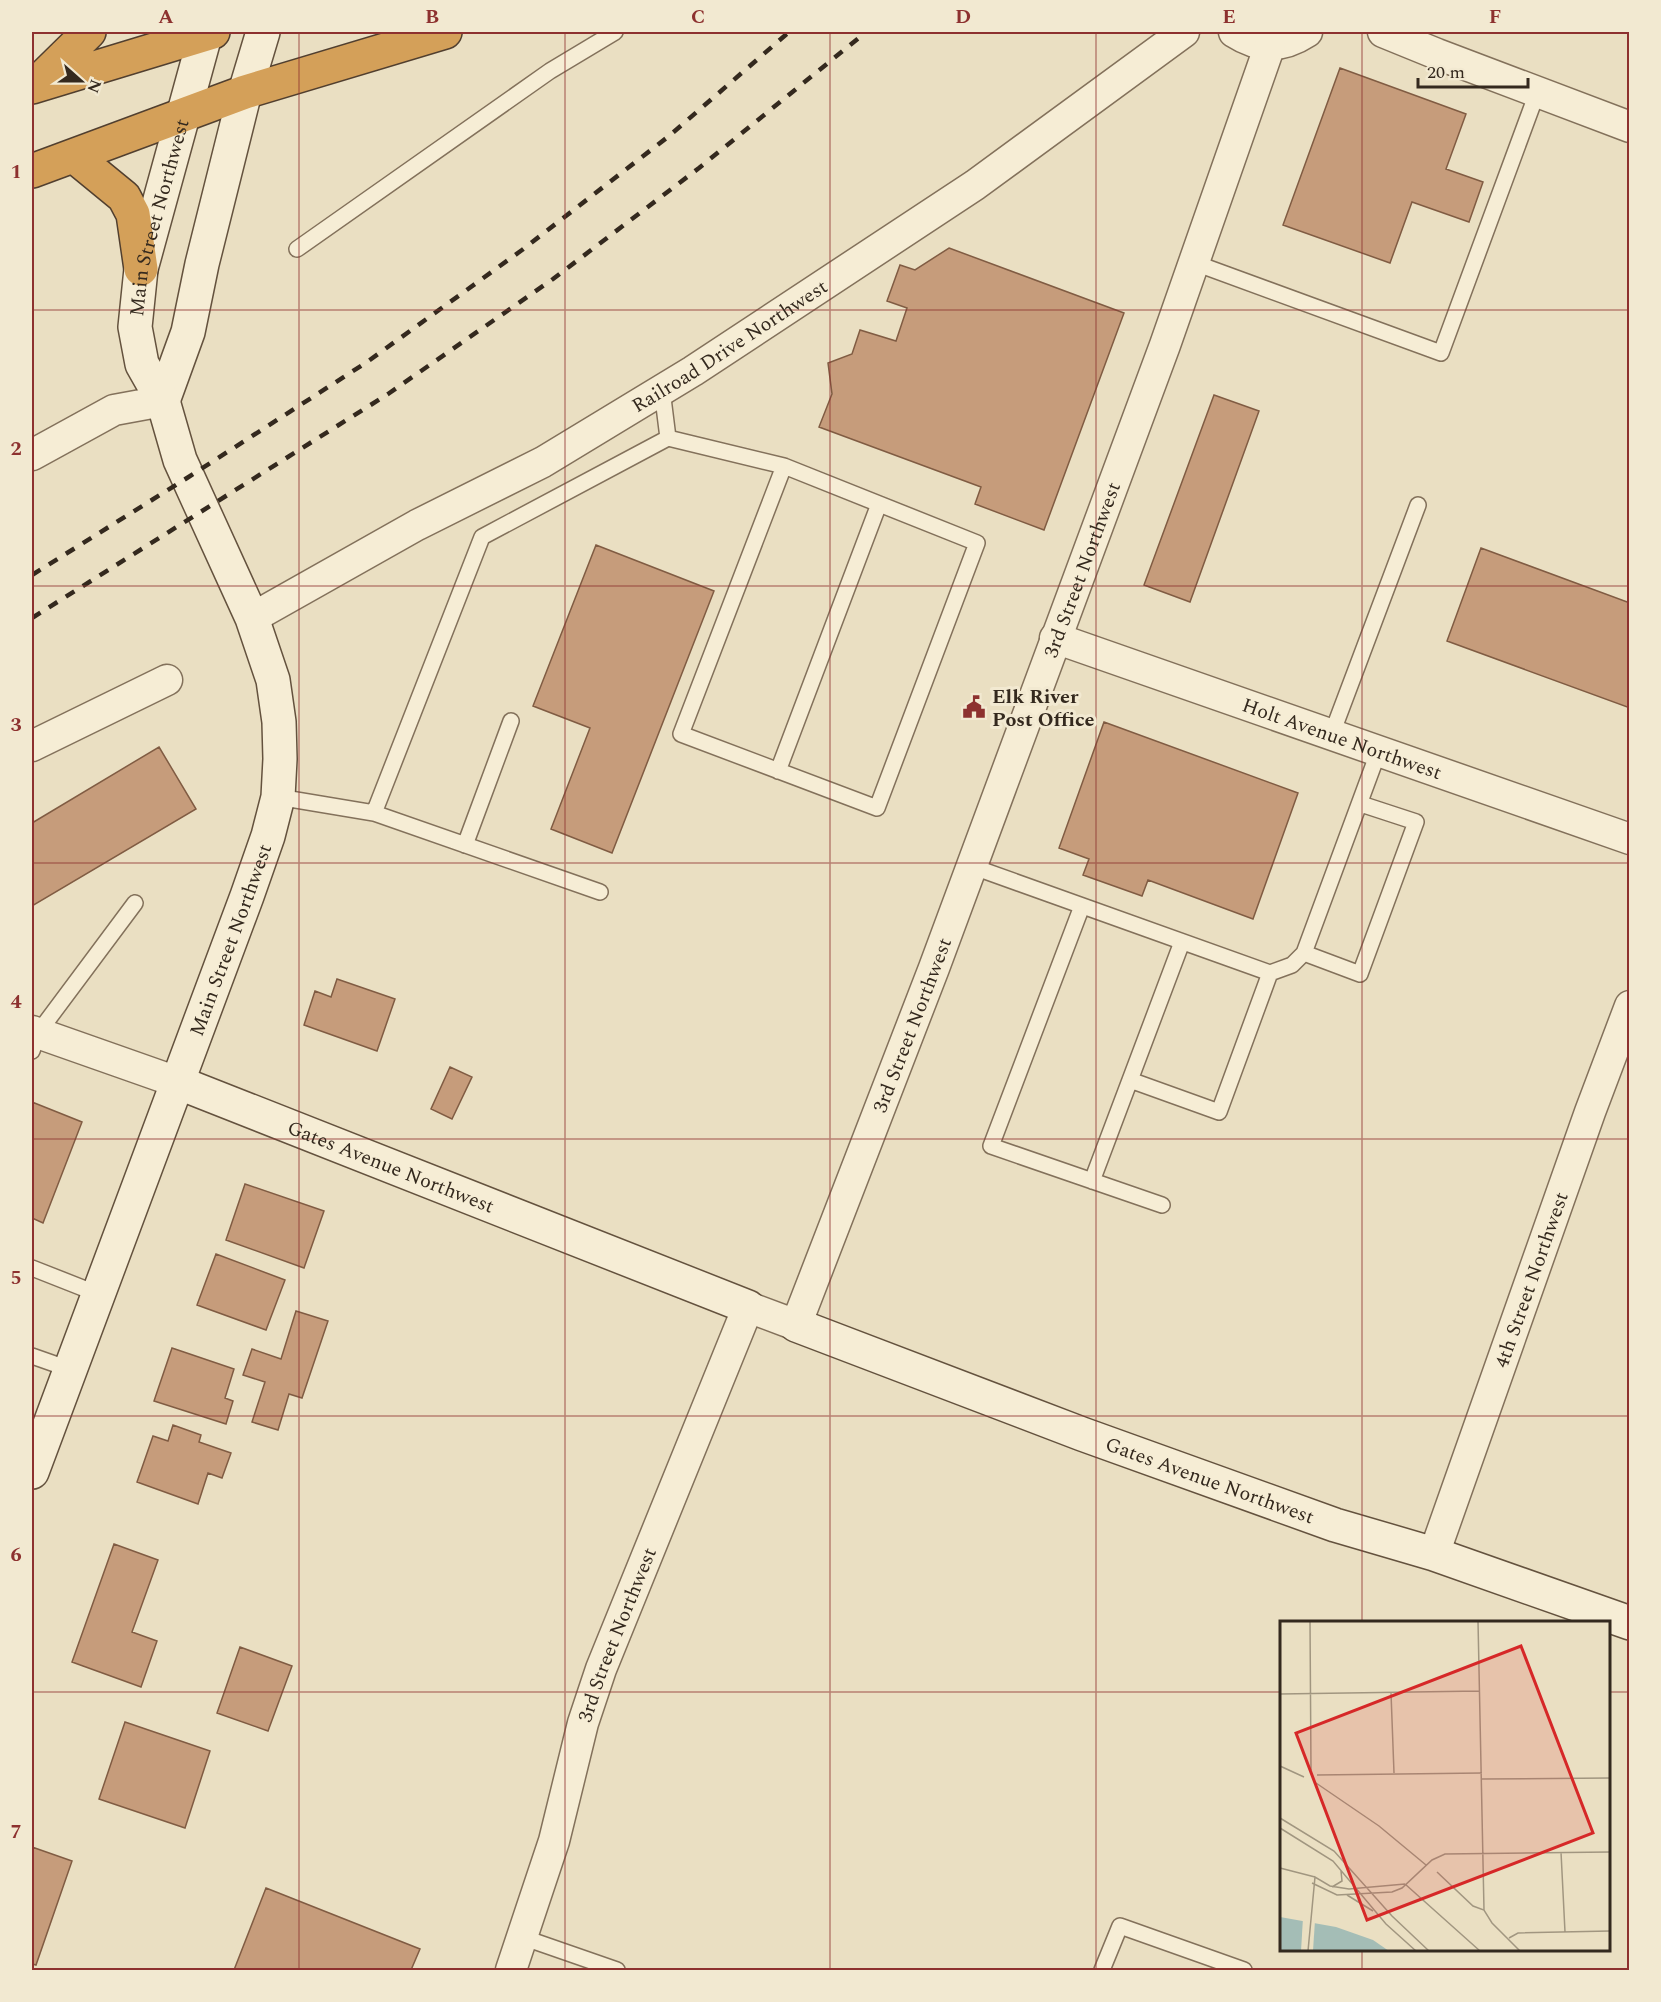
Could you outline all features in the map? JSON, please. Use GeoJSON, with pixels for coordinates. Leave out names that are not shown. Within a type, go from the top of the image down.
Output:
{"type":"FeatureCollection","features":[{"type":"Feature","properties":{"kind":"highway"},"geometry":{"type":"LineString","coordinates":[[32,87],[89,32]]}},
{"type":"Feature","properties":{"kind":"highway"},"geometry":{"type":"LineString","coordinates":[[32,87],[208,32]]}},
{"type":"Feature","properties":{"kind":"highway"},"geometry":{"type":"LineString","coordinates":[[32,171],[245,92],[445,32]]}},
{"type":"Feature","properties":{"kind":"highway"},"geometry":{"type":"LineString","coordinates":[[74,156],[124,197],[133,213],[141,269]]}},
{"type":"Feature","properties":{"kind":"main road","name":"Main Street Northwest"},"geometry":{"type":"LineString","coordinates":[[32,1472],[247,896],[268,836],[278,797],[280,741],[273,680],[252,618],[180,460],[163,401],[142,364],[135,327],[141,269],[208,32]]}},
{"type":"Feature","properties":{"kind":"main road"},"geometry":{"type":"LineString","coordinates":[[163,401],[188,332],[202,264],[245,92],[263,32]]}},
{"type":"Feature","properties":{"kind":"main road","name":"Gates Avenue Northwest"},"geometry":{"type":"LineString","coordinates":[[177,1082],[748,1307]]}},
{"type":"Feature","properties":{"kind":"main road","name":"Gates Avenue Northwest"},"geometry":{"type":"LineString","coordinates":[[796,1325],[1082,1434],[1324,1521],[1434,1554],[1629,1623]]}},
{"type":"Feature","properties":{"kind":"street","name":"Railroad Drive Northwest"},"geometry":{"type":"LineString","coordinates":[[252,618],[417,525],[543,462],[662,390],[975,185],[1184,32]]}},
{"type":"Feature","properties":{"kind":"street"},"geometry":{"type":"LineString","coordinates":[[1234,32],[1247,40],[1270,45],[1294,40],[1307,32]]}},
{"type":"Feature","properties":{"kind":"street"},"geometry":{"type":"LineString","coordinates":[[1383,32],[1629,128]]}},
{"type":"Feature","properties":{"kind":"street","name":"3rd Street Northwest"},"geometry":{"type":"LineString","coordinates":[[796,1325],[971,866],[1195,263],[1270,45]]}},
{"type":"Feature","properties":{"kind":"street"},"geometry":{"type":"LineString","coordinates":[[32,455],[114,410],[163,401]]}},
{"type":"Feature","properties":{"kind":"street","name":"Holt Avenue Northwest"},"geometry":{"type":"LineString","coordinates":[[1055,638],[1629,839]]}},
{"type":"Feature","properties":{"kind":"street"},"geometry":{"type":"LineString","coordinates":[[32,746],[167,680]]}},
{"type":"Feature","properties":{"kind":"street","name":"4th Street Northwest"},"geometry":{"type":"LineString","coordinates":[[1434,1554],[1629,1006]]}},
{"type":"Feature","properties":{"kind":"street","name":"Gates Avenue Northwest"},"geometry":{"type":"LineString","coordinates":[[34,1038],[177,1082]]}},
{"type":"Feature","properties":{"kind":"street"},"geometry":{"type":"LineString","coordinates":[[748,1307],[796,1325]]}},
{"type":"Feature","properties":{"kind":"street","name":"3rd Street Northwest"},"geometry":{"type":"LineString","coordinates":[[511,1971],[554,1841],[583,1723],[601,1669],[748,1307]]}},
{"type":"Feature","properties":{"kind":"lane"},"geometry":{"type":"LineString","coordinates":[[297,249],[550,71],[615,32]]}},
{"type":"Feature","properties":{"kind":"lane"},"geometry":{"type":"LineString","coordinates":[[1195,263],[1441,353],[1537,93]]}},
{"type":"Feature","properties":{"kind":"lane"},"geometry":{"type":"LineString","coordinates":[[662,390],[668,438]]}},
{"type":"Feature","properties":{"kind":"lane"},"geometry":{"type":"LineString","coordinates":[[374,813],[482,537],[668,438],[784,466],[977,543],[877,808],[681,734],[784,466]]}},
{"type":"Feature","properties":{"kind":"lane"},"geometry":{"type":"LineString","coordinates":[[778,771],[879,504]]}},
{"type":"Feature","properties":{"kind":"lane"},"geometry":{"type":"LineString","coordinates":[[1331,736],[1418,505]]}},
{"type":"Feature","properties":{"kind":"lane"},"geometry":{"type":"LineString","coordinates":[[465,844],[511,721]]}},
{"type":"Feature","properties":{"kind":"lane"},"geometry":{"type":"LineString","coordinates":[[971,866],[1270,973],[1292,966],[1304,953],[1378,753]]}},
{"type":"Feature","properties":{"kind":"lane"},"geometry":{"type":"LineString","coordinates":[[278,797],[374,813],[600,892]]}},
{"type":"Feature","properties":{"kind":"lane"},"geometry":{"type":"LineString","coordinates":[[1304,953],[1360,974],[1416,822],[1361,804]]}},
{"type":"Feature","properties":{"kind":"lane"},"geometry":{"type":"LineString","coordinates":[[34,1038],[135,903]]}},
{"type":"Feature","properties":{"kind":"lane"},"geometry":{"type":"LineString","coordinates":[[1082,906],[991,1146],[1162,1205]]}},
{"type":"Feature","properties":{"kind":"lane"},"geometry":{"type":"LineString","coordinates":[[1092,1181],[1182,942]]}},
{"type":"Feature","properties":{"kind":"lane"},"geometry":{"type":"LineString","coordinates":[[1130,1080],[1219,1112],[1270,973]]}},
{"type":"Feature","properties":{"kind":"lane"},"geometry":{"type":"LineString","coordinates":[[32,1268],[98,1294]]}},
{"type":"Feature","properties":{"kind":"lane"},"geometry":{"type":"LineString","coordinates":[[32,1356],[69,1369]]}},
{"type":"Feature","properties":{"kind":"lane"},"geometry":{"type":"LineString","coordinates":[[1102,1971],[1120,1926],[1244,1971]]}},
{"type":"Feature","properties":{"kind":"lane"},"geometry":{"type":"LineString","coordinates":[[522,1937],[617,1971]]}},
{"type":"Feature","properties":{"kind":"building"},"geometry":{"type":"Polygon","coordinates":[[[1340,68],[1466,114],[1446,169],[1483,182],[1469,222],[1412,202],[1390,263],[1283,225],[1340,68]]]}},
{"type":"Feature","properties":{"kind":"building"},"geometry":{"type":"Polygon","coordinates":[[[949,248],[1124,313],[1044,530],[975,504],[981,487],[819,427],[832,394],[828,363],[852,354],[860,330],[896,341],[907,308],[887,301],[900,265],[915,270],[949,248]]]}},
{"type":"Feature","properties":{"kind":"building"},"geometry":{"type":"Polygon","coordinates":[[[1214,395],[1259,411],[1190,602],[1144,585],[1214,395]]]}},
{"type":"Feature","properties":{"kind":"building"},"geometry":{"type":"Polygon","coordinates":[[[596,545],[714,591],[612,853],[551,829],[590,728],[533,706],[596,545]]]}},
{"type":"Feature","properties":{"kind":"building"},"geometry":{"type":"Polygon","coordinates":[[[1481,548],[1630,603],[1630,708],[1447,641],[1481,548]]]}},
{"type":"Feature","properties":{"kind":"building"},"geometry":{"type":"Polygon","coordinates":[[[1104,722],[1298,793],[1253,919],[1148,880],[1142,896],[1083,875],[1089,859],[1059,848],[1104,722]]]}},
{"type":"Feature","properties":{"kind":"building"},"geometry":{"type":"Polygon","coordinates":[[[159,747],[196,809],[32,906],[32,823],[159,747]]]}},
{"type":"Feature","properties":{"kind":"building"},"geometry":{"type":"Polygon","coordinates":[[[337,979],[395,999],[377,1051],[304,1025],[315,991],[331,997],[337,979]]]}},
{"type":"Feature","properties":{"kind":"building"},"geometry":{"type":"Polygon","coordinates":[[[450,1067],[472,1077],[452,1119],[431,1109],[450,1067]]]}},
{"type":"Feature","properties":{"kind":"building"},"geometry":{"type":"Polygon","coordinates":[[[32,1102],[82,1122],[43,1223],[32,1218],[32,1102]]]}},
{"type":"Feature","properties":{"kind":"building"},"geometry":{"type":"Polygon","coordinates":[[[245,1184],[324,1211],[304,1268],[226,1240],[245,1184]]]}},
{"type":"Feature","properties":{"kind":"building"},"geometry":{"type":"Polygon","coordinates":[[[216,1254],[285,1280],[266,1330],[197,1305],[216,1254]]]}},
{"type":"Feature","properties":{"kind":"building"},"geometry":{"type":"Polygon","coordinates":[[[296,1311],[328,1321],[302,1398],[289,1394],[278,1430],[252,1422],[265,1382],[243,1375],[252,1349],[281,1359],[296,1311]]]}},
{"type":"Feature","properties":{"kind":"building"},"geometry":{"type":"Polygon","coordinates":[[[172,1348],[234,1369],[225,1398],[233,1401],[226,1424],[154,1401],[172,1348]]]}},
{"type":"Feature","properties":{"kind":"building"},"geometry":{"type":"Polygon","coordinates":[[[173,1425],[201,1435],[199,1442],[231,1453],[222,1478],[208,1473],[198,1504],[137,1482],[153,1436],[168,1441],[173,1425]]]}},
{"type":"Feature","properties":{"kind":"building"},"geometry":{"type":"Polygon","coordinates":[[[114,1544],[158,1560],[132,1632],[157,1641],[141,1687],[72,1662],[114,1544]]]}},
{"type":"Feature","properties":{"kind":"building"},"geometry":{"type":"Polygon","coordinates":[[[240,1647],[292,1666],[268,1731],[217,1713],[240,1647]]]}},
{"type":"Feature","properties":{"kind":"building"},"geometry":{"type":"Polygon","coordinates":[[[125,1722],[210,1751],[185,1828],[99,1799],[125,1722]]]}},
{"type":"Feature","properties":{"kind":"building"},"geometry":{"type":"Polygon","coordinates":[[[32,1847],[72,1861],[36,1965],[32,1964],[32,1847]]]}},
{"type":"Feature","properties":{"kind":"building"},"geometry":{"type":"Polygon","coordinates":[[[266,1888],[420,1949],[411,1970],[234,1970],[266,1888]]]}},
{"type":"Feature","properties":{"kind":"railway"},"geometry":{"type":"LineString","coordinates":[[32,575],[367,362],[522,250],[669,136],[789,32]]}},
{"type":"Feature","properties":{"kind":"railway"},"geometry":{"type":"LineString","coordinates":[[32,618],[388,394],[553,279],[699,168],[866,32]]}},
{"type":"Feature","properties":{"kind":"place","name":"Elk River Post Office"},"geometry":{"type":"Point","coordinates":[974,707]}}]}
